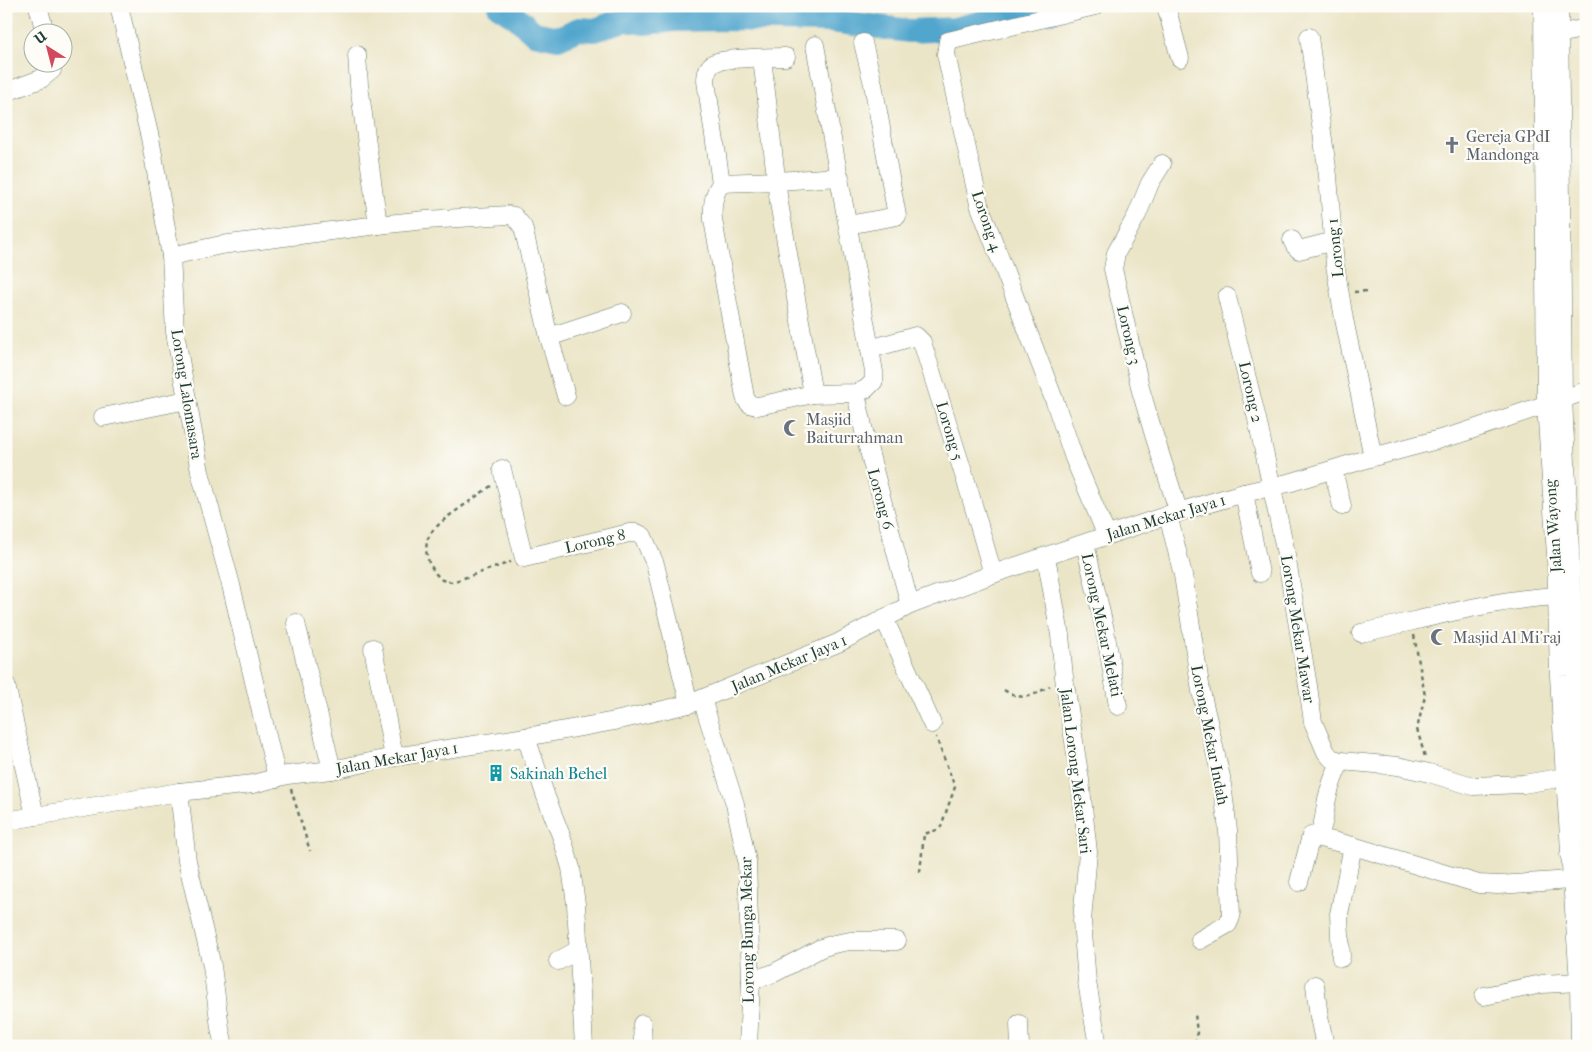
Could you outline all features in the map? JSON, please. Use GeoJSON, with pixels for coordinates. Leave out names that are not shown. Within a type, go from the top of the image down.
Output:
{"type":"FeatureCollection","features":[{"type":"Feature","properties":{"kind":"street"},"geometry":{"type":"LineString","coordinates":[[38,6],[42,22]]}},
{"type":"Feature","properties":{"kind":"street","name":"Lorong Lalomasara"},"geometry":{"type":"LineString","coordinates":[[119,6],[150,138],[171,256],[176,332],[200,472],[282,777]]}},
{"type":"Feature","properties":{"kind":"street","name":"Lorong 4"},"geometry":{"type":"LineString","coordinates":[[1095,6],[948,41],[946,54],[979,204],[1055,402],[1074,458],[1107,536]]}},
{"type":"Feature","properties":{"kind":"street"},"geometry":{"type":"LineString","coordinates":[[1166,6],[1180,58]]}},
{"type":"Feature","properties":{"kind":"street","name":"Jalan Wayong"},"geometry":{"type":"LineString","coordinates":[[1543,6],[1546,405],[1565,777],[1578,854],[1571,880],[1580,1046]]}},
{"type":"Feature","properties":{"kind":"street","name":"Jalan Wayong"},"geometry":{"type":"LineString","coordinates":[[1559,6],[1562,398],[1580,656],[1586,841]]}},
{"type":"Feature","properties":{"kind":"street"},"geometry":{"type":"LineString","coordinates":[[1559,34],[1586,28]]}},
{"type":"Feature","properties":{"kind":"street","name":"Lorong 1"},"geometry":{"type":"LineString","coordinates":[[1309,37],[1328,176],[1335,265],[1344,319],[1373,457]]}},
{"type":"Feature","properties":{"kind":"street"},"geometry":{"type":"LineString","coordinates":[[848,225],[897,216],[873,84],[863,43]]}},
{"type":"Feature","properties":{"kind":"street"},"geometry":{"type":"LineString","coordinates":[[786,57],[715,62],[706,74],[721,183],[715,192],[712,205],[713,220],[744,397],[751,406],[813,394],[856,393],[866,389],[874,381],[840,177],[815,46]]}},
{"type":"Feature","properties":{"kind":"street"},"geometry":{"type":"LineString","coordinates":[[358,55],[359,85],[378,225]]}},
{"type":"Feature","properties":{"kind":"street"},"geometry":{"type":"LineString","coordinates":[[762,58],[779,203],[813,394]]}},
{"type":"Feature","properties":{"kind":"street"},"geometry":{"type":"LineString","coordinates":[[6,92],[41,79],[50,72]]}},
{"type":"Feature","properties":{"kind":"street","name":"Lorong 3"},"geometry":{"type":"LineString","coordinates":[[1162,164],[1150,183],[1137,215],[1116,253],[1114,269],[1141,391],[1174,514]]}},
{"type":"Feature","properties":{"kind":"street"},"geometry":{"type":"LineString","coordinates":[[721,183],[840,177]]}},
{"type":"Feature","properties":{"kind":"street"},"geometry":{"type":"LineString","coordinates":[[171,256],[222,246],[378,225],[426,220],[514,216],[523,227],[549,337],[566,396]]}},
{"type":"Feature","properties":{"kind":"street"},"geometry":{"type":"LineString","coordinates":[[1292,240],[1294,246],[1299,250],[1334,241]]}},
{"type":"Feature","properties":{"kind":"street","name":"Lorong 2"},"geometry":{"type":"LineString","coordinates":[[1227,297],[1272,486]]}},
{"type":"Feature","properties":{"kind":"street"},"geometry":{"type":"LineString","coordinates":[[549,337],[622,313]]}},
{"type":"Feature","properties":{"kind":"street","name":"Lorong 5"},"geometry":{"type":"LineString","coordinates":[[870,349],[916,336],[922,342],[993,574]]}},
{"type":"Feature","properties":{"kind":"street","name":"Jalan Mekar Jaya 1"},"geometry":{"type":"LineString","coordinates":[[6,821],[179,792],[252,784],[394,757],[526,737],[615,721],[696,702],[838,643],[910,605],[993,574],[1174,514],[1459,434],[1586,391]]}},
{"type":"Feature","properties":{"kind":"street","name":"Lorong 6"},"geometry":{"type":"LineString","coordinates":[[856,393],[865,436],[910,605]]}},
{"type":"Feature","properties":{"kind":"street"},"geometry":{"type":"LineString","coordinates":[[103,417],[187,400]]}},
{"type":"Feature","properties":{"kind":"street"},"geometry":{"type":"LineString","coordinates":[[1333,470],[1342,506]]}},
{"type":"Feature","properties":{"kind":"street"},"geometry":{"type":"LineString","coordinates":[[503,473],[524,558]]}},
{"type":"Feature","properties":{"kind":"street","name":"Lorong Mekar Mawar"},"geometry":{"type":"LineString","coordinates":[[1272,486],[1285,549],[1313,722],[1326,752],[1331,758],[1341,761]]}},
{"type":"Feature","properties":{"kind":"street"},"geometry":{"type":"LineString","coordinates":[[1244,493],[1260,574]]}},
{"type":"Feature","properties":{"kind":"street","name":"Lorong Mekar Indah"},"geometry":{"type":"LineString","coordinates":[[1174,514],[1201,691],[1221,777],[1228,830],[1231,917],[1228,924],[1200,940]]}},
{"type":"Feature","properties":{"kind":"street","name":"Lorong 8"},"geometry":{"type":"LineString","coordinates":[[524,558],[629,533],[642,534],[655,564],[696,702]]}},
{"type":"Feature","properties":{"kind":"street","name":"Lorong Mekar Melati"},"geometry":{"type":"LineString","coordinates":[[1085,544],[1106,630],[1118,706]]}},
{"type":"Feature","properties":{"kind":"street","name":"Jalan Lorong Mekar Sari"},"geometry":{"type":"LineString","coordinates":[[1046,556],[1060,635],[1088,852],[1082,921],[1087,982],[1098,1046]]}},
{"type":"Feature","properties":{"kind":"street"},"geometry":{"type":"LineString","coordinates":[[1361,633],[1490,604],[1557,596]]}},
{"type":"Feature","properties":{"kind":"street"},"geometry":{"type":"LineString","coordinates":[[884,618],[932,724]]}},
{"type":"Feature","properties":{"kind":"street"},"geometry":{"type":"LineString","coordinates":[[296,623],[332,770]]}},
{"type":"Feature","properties":{"kind":"street"},"geometry":{"type":"LineString","coordinates":[[372,648],[394,757]]}},
{"type":"Feature","properties":{"kind":"street"},"geometry":{"type":"LineString","coordinates":[[6,685],[34,816]]}},
{"type":"Feature","properties":{"kind":"street","name":"Lorong Bunga Mekar"},"geometry":{"type":"LineString","coordinates":[[696,702],[735,804],[747,862],[751,981],[748,1046]]}},
{"type":"Feature","properties":{"kind":"street"},"geometry":{"type":"LineString","coordinates":[[526,737],[571,868],[576,904],[584,1046]]}},
{"type":"Feature","properties":{"kind":"street"},"geometry":{"type":"LineString","coordinates":[[1316,837],[1322,828],[1327,799],[1341,761],[1398,766],[1473,786],[1523,784],[1565,777]]}},
{"type":"Feature","properties":{"kind":"street"},"geometry":{"type":"LineString","coordinates":[[179,792],[187,861],[212,966],[224,1046]]}},
{"type":"Feature","properties":{"kind":"street"},"geometry":{"type":"LineString","coordinates":[[1299,882],[1311,836],[1352,846],[1479,884],[1498,885],[1571,880]]}},
{"type":"Feature","properties":{"kind":"street"},"geometry":{"type":"LineString","coordinates":[[1341,958],[1339,914],[1352,846]]}},
{"type":"Feature","properties":{"kind":"street"},"geometry":{"type":"LineString","coordinates":[[751,981],[774,972],[821,948],[834,944],[850,941],[897,941]]}},
{"type":"Feature","properties":{"kind":"street"},"geometry":{"type":"LineString","coordinates":[[558,961],[578,950]]}},
{"type":"Feature","properties":{"kind":"street"},"geometry":{"type":"LineString","coordinates":[[1484,996],[1542,984],[1578,982]]}},
{"type":"Feature","properties":{"kind":"street"},"geometry":{"type":"LineString","coordinates":[[1315,985],[1318,1017],[1325,1046]]}},
{"type":"Feature","properties":{"kind":"street"},"geometry":{"type":"LineString","coordinates":[[642,1024],[642,1046]]}},
{"type":"Feature","properties":{"kind":"street"},"geometry":{"type":"LineString","coordinates":[[1019,1024],[1020,1046]]}},
{"type":"Feature","properties":{"kind":"path"},"geometry":{"type":"LineString","coordinates":[[503,473],[433,530],[427,540],[426,551],[429,563],[436,574],[442,580],[452,582],[524,558]]}},
{"type":"Feature","properties":{"kind":"path"},"geometry":{"type":"LineString","coordinates":[[1412,622],[1425,696],[1417,729],[1429,773]]}},
{"type":"Feature","properties":{"kind":"path"},"geometry":{"type":"LineString","coordinates":[[1004,690],[1019,697],[1036,694],[1064,677]]}},
{"type":"Feature","properties":{"kind":"path"},"geometry":{"type":"LineString","coordinates":[[920,872],[924,834],[940,829],[955,787],[932,724]]}},
{"type":"Feature","properties":{"kind":"path"},"geometry":{"type":"LineString","coordinates":[[282,777],[310,851]]}},
{"type":"Feature","properties":{"kind":"path"},"geometry":{"type":"LineString","coordinates":[[1186,1046],[1195,1041],[1197,1034],[1195,1013]]}},
{"type":"Feature","properties":{"kind":"waterway"},"geometry":{"type":"LineString","coordinates":[[499,6],[515,16],[534,33],[558,38],[579,29],[595,30],[626,20],[644,23],[674,20],[725,19],[831,21],[910,31],[955,29],[1007,16],[1052,11]]}},
{"type":"Feature","properties":{"kind":"place","name":"Gereja GPdI Mandonga"},"geometry":{"type":"Point","coordinates":[1452,145]}},
{"type":"Feature","properties":{"kind":"place","name":"Masjid Baiturrahman"},"geometry":{"type":"Point","coordinates":[792,428]}},
{"type":"Feature","properties":{"kind":"place","name":"Masjid Al Mi'raj"},"geometry":{"type":"Point","coordinates":[1439,637]}},
{"type":"Feature","properties":{"kind":"place","name":"Sakinah Behel"},"geometry":{"type":"Point","coordinates":[496,773]}}]}
